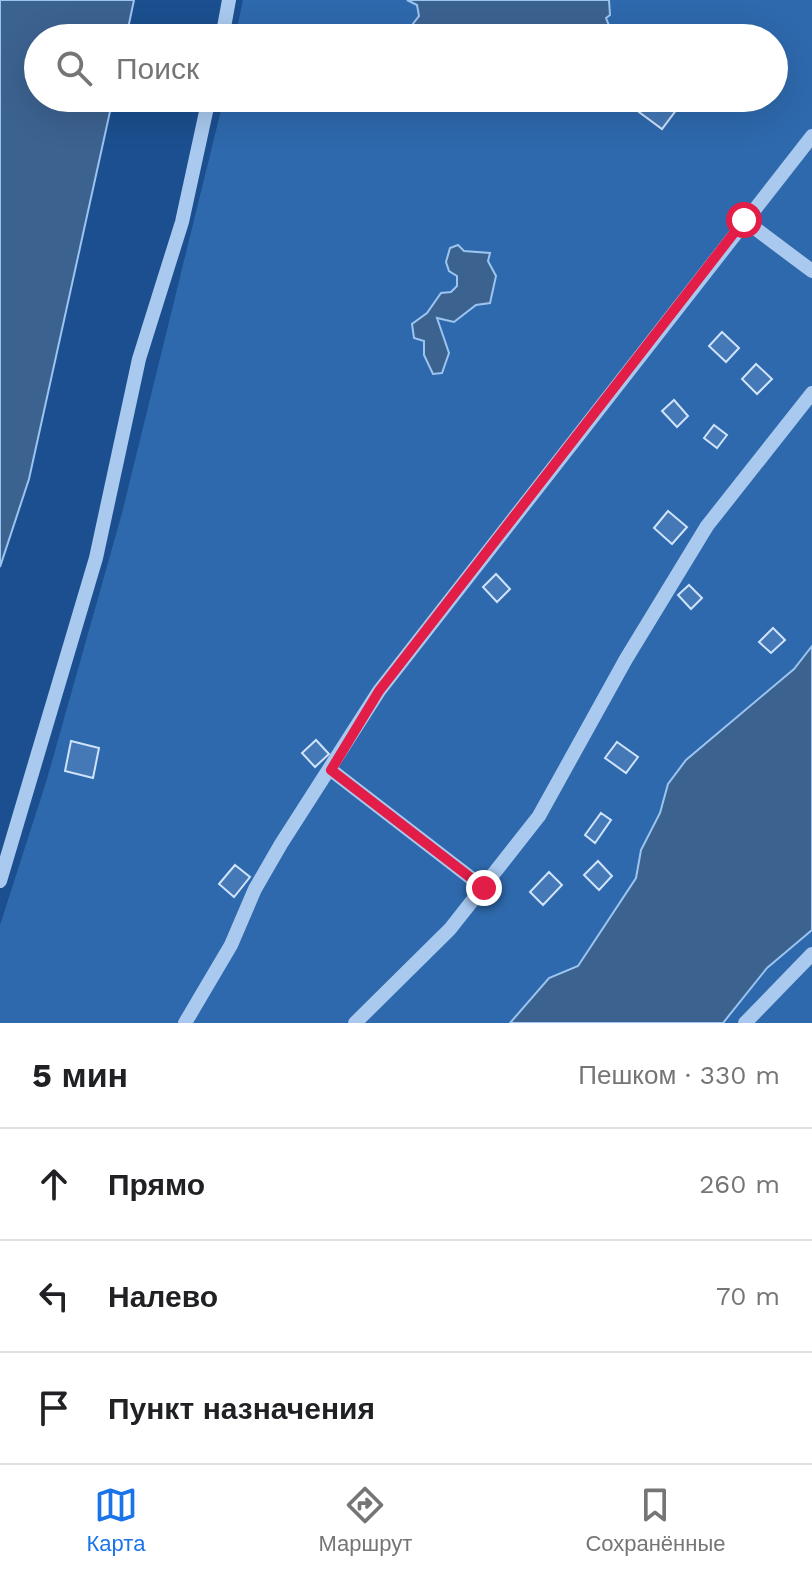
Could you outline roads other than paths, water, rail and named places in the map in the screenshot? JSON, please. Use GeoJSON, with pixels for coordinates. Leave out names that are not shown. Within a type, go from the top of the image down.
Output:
{"type":"FeatureCollection","features":[{"type":"Feature","properties":{"kind":"lane"},"geometry":{"type":"LineString","coordinates":[[225,24],[229,0]]}},
{"type":"Feature","properties":{"kind":"lane"},"geometry":{"type":"LineString","coordinates":[[0,881],[96,558],[139,359],[182,222],[206,112]]}},
{"type":"Feature","properties":{"kind":"lane"},"geometry":{"type":"LineString","coordinates":[[185,1023],[231,945],[274,855],[379,691],[812,136]]}},
{"type":"Feature","properties":{"kind":"lane"},"geometry":{"type":"LineString","coordinates":[[744,220],[812,271]]}},
{"type":"Feature","properties":{"kind":"lane"},"geometry":{"type":"LineString","coordinates":[[355,1023],[450,929],[539,816],[619,672],[707,526],[812,393]]}},
{"type":"Feature","properties":{"kind":"lane"},"geometry":{"type":"LineString","coordinates":[[331,770],[484,888]]}},
{"type":"Feature","properties":{"kind":"lane"},"geometry":{"type":"LineString","coordinates":[[745,1023],[812,954]]}}]}
